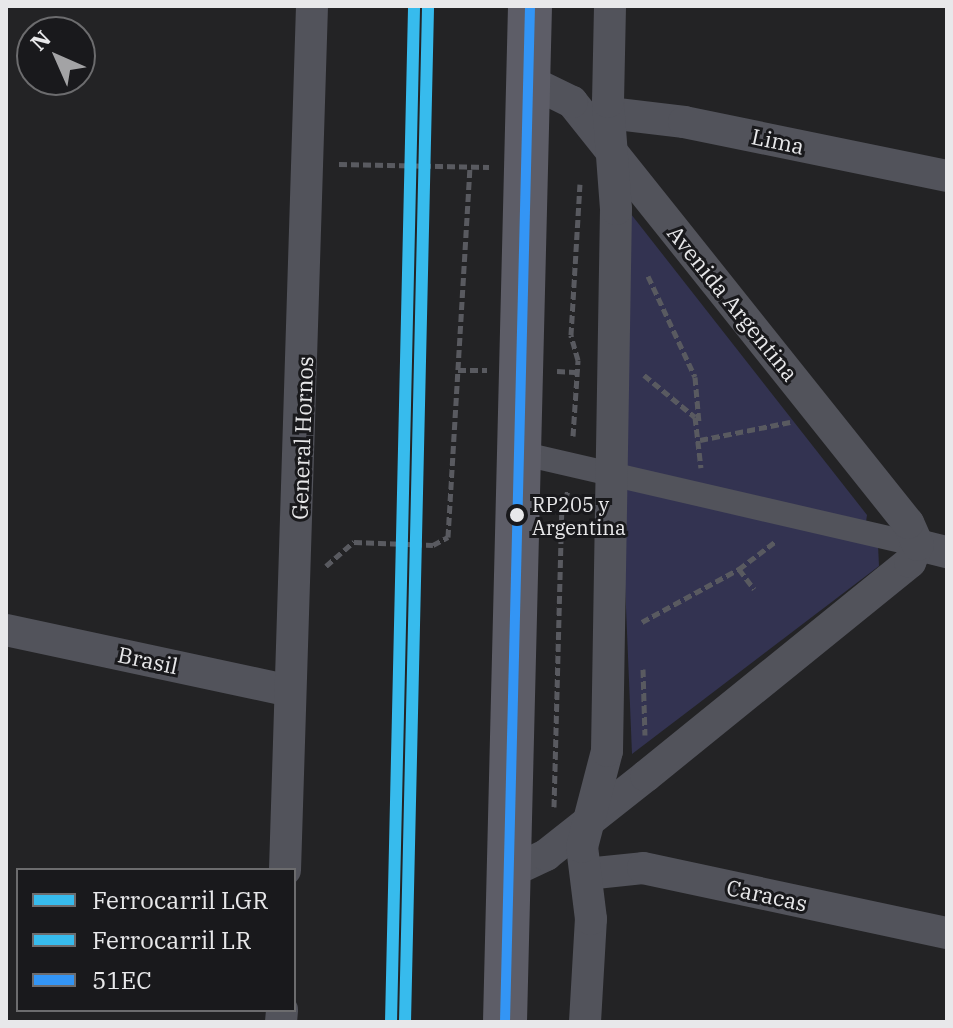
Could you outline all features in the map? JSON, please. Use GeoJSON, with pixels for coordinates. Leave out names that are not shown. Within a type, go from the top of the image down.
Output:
{"type":"FeatureCollection","features":[{"type":"Feature","properties":{"kind":"main road"},"geometry":{"type":"LineString","coordinates":[[505,1022],[528,864],[520,453],[529,168],[530,6]]}},
{"type":"Feature","properties":{"kind":"street","name":"General Hornos"},"geometry":{"type":"LineString","coordinates":[[285,868],[290,691],[297,590],[312,6]]}},
{"type":"Feature","properties":{"kind":"street"},"geometry":{"type":"LineString","coordinates":[[585,1022],[591,919],[584,825],[607,751],[613,152],[609,113],[610,6]]}},
{"type":"Feature","properties":{"kind":"street","name":"Avenida Argentina"},"geometry":{"type":"LineString","coordinates":[[529,81],[572,102],[908,523],[932,548]]}},
{"type":"Feature","properties":{"kind":"street","name":"Lima"},"geometry":{"type":"LineString","coordinates":[[609,113],[684,122],[947,176]]}},
{"type":"Feature","properties":{"kind":"street"},"geometry":{"type":"LineString","coordinates":[[520,453],[932,548]]}},
{"type":"Feature","properties":{"kind":"street"},"geometry":{"type":"LineString","coordinates":[[528,864],[584,825],[910,562],[932,548]]}},
{"type":"Feature","properties":{"kind":"street","name":"Brasil"},"geometry":{"type":"LineString","coordinates":[[6,630],[290,691]]}},
{"type":"Feature","properties":{"kind":"street","name":"Caracas"},"geometry":{"type":"LineString","coordinates":[[586,874],[643,868],[947,933]]}},
{"type":"Feature","properties":{"kind":"path"},"geometry":{"type":"LineString","coordinates":[[310,163],[529,168]]}},
{"type":"Feature","properties":{"kind":"path"},"geometry":{"type":"LineString","coordinates":[[297,590],[354,542],[433,545],[448,537],[470,166]]}},
{"type":"Feature","properties":{"kind":"path"},"geometry":{"type":"LineString","coordinates":[[528,864],[556,803],[562,511],[571,464],[578,360],[571,335],[580,179]]}},
{"type":"Feature","properties":{"kind":"path"},"geometry":{"type":"LineString","coordinates":[[645,270],[695,377],[702,493]]}},
{"type":"Feature","properties":{"kind":"path"},"geometry":{"type":"LineString","coordinates":[[643,373],[695,417],[699,428]]}},
{"type":"Feature","properties":{"kind":"path"},"geometry":{"type":"LineString","coordinates":[[700,440],[823,415]]}},
{"type":"Feature","properties":{"kind":"path"},"geometry":{"type":"LineString","coordinates":[[642,622],[739,569],[806,518]]}},
{"type":"Feature","properties":{"kind":"path"},"geometry":{"type":"LineString","coordinates":[[739,569],[754,589]]}},
{"type":"Feature","properties":{"kind":"shaded area"},"geometry":{"type":"Polygon","coordinates":[[[627,209],[867,515],[866,522],[627,468],[627,209]]]}},
{"type":"Feature","properties":{"kind":"shaded area"},"geometry":{"type":"Polygon","coordinates":[[[621,485],[878,545],[879,566],[632,754],[621,485]]]}},
{"type":"Feature","properties":{"kind":"rail line","name":"LGR"},"geometry":{"type":"LineString","coordinates":[[391,1022],[414,6]]}},
{"type":"Feature","properties":{"kind":"rail line","name":"LR"},"geometry":{"type":"LineString","coordinates":[[405,1022],[428,6]]}},
{"type":"Feature","properties":{"kind":"transit line","name":"51EC"},"geometry":{"type":"LineString","coordinates":[[505,1022],[530,6]]}},
{"type":"Feature","properties":{"kind":"place","name":"RP205 y Argentina"},"geometry":{"type":"Point","coordinates":[517,515]}}]}
